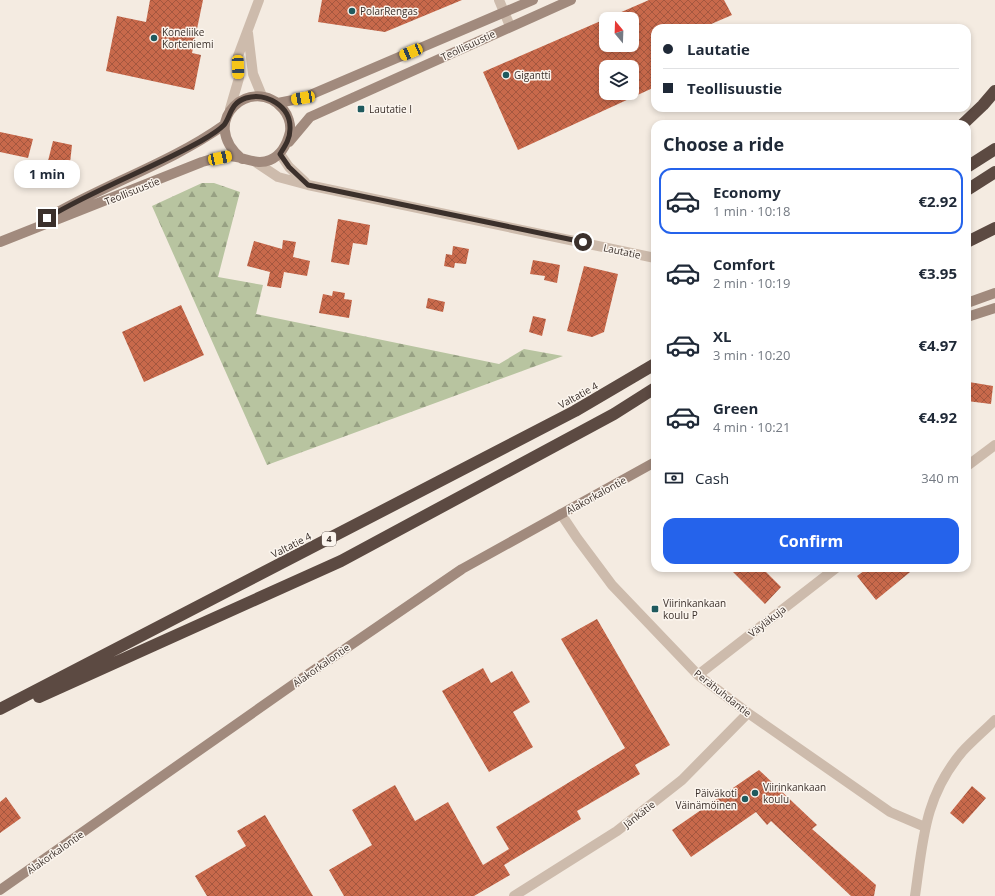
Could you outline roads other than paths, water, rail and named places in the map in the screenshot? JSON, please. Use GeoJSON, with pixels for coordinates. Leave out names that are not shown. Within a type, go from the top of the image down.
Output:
{"type":"FeatureCollection","features":[{"type":"Feature","properties":{"kind":"highway"},"geometry":{"type":"LineString","coordinates":[[967,120],[995,91]]}},
{"type":"Feature","properties":{"kind":"highway"},"geometry":{"type":"LineString","coordinates":[[971,164],[995,149]]}},
{"type":"Feature","properties":{"kind":"highway"},"geometry":{"type":"LineString","coordinates":[[971,187],[995,172]]}},
{"type":"Feature","properties":{"kind":"highway"},"geometry":{"type":"LineString","coordinates":[[971,240],[995,228]]}},
{"type":"Feature","properties":{"kind":"highway","name":"Valtatie 4"},"geometry":{"type":"LineString","coordinates":[[0,709],[574,411],[651,366]]}},
{"type":"Feature","properties":{"kind":"highway"},"geometry":{"type":"LineString","coordinates":[[614,414],[651,391]]}},
{"type":"Feature","properties":{"kind":"highway"},"geometry":{"type":"LineString","coordinates":[[0,714],[341,561],[614,414],[651,396]]}},
{"type":"Feature","properties":{"kind":"street"},"geometry":{"type":"LineString","coordinates":[[230,109],[244,98],[262,96],[278,103],[287,114],[290,129],[287,143],[280,154],[269,160],[257,163],[242,159],[231,150],[225,138],[224,124],[239,78],[238,56],[258,0]]}},
{"type":"Feature","properties":{"kind":"street"},"geometry":{"type":"LineString","coordinates":[[499,0],[510,26]]}},
{"type":"Feature","properties":{"kind":"street","name":"Teollisuustie"},"geometry":{"type":"LineString","coordinates":[[278,103],[303,98],[533,0]]}},
{"type":"Feature","properties":{"kind":"street","name":"Teollisuustie"},"geometry":{"type":"LineString","coordinates":[[287,143],[310,117],[510,26],[571,0]]}},
{"type":"Feature","properties":{"kind":"street"},"geometry":{"type":"LineString","coordinates":[[248,30],[253,74],[262,96]]}},
{"type":"Feature","properties":{"kind":"street","name":"Teollisuustie"},"geometry":{"type":"LineString","coordinates":[[24,232],[71,204],[202,140],[224,124]]}},
{"type":"Feature","properties":{"kind":"street"},"geometry":{"type":"LineString","coordinates":[[280,154],[289,167],[308,185]]}},
{"type":"Feature","properties":{"kind":"street","name":"Teollisuustie"},"geometry":{"type":"LineString","coordinates":[[0,242],[202,162],[228,156],[242,159]]}},
{"type":"Feature","properties":{"kind":"street","name":"Lautatie"},"geometry":{"type":"LineString","coordinates":[[257,163],[278,177],[308,185],[651,257]]}},
{"type":"Feature","properties":{"kind":"street"},"geometry":{"type":"LineString","coordinates":[[971,301],[995,293]]}},
{"type":"Feature","properties":{"kind":"street"},"geometry":{"type":"LineString","coordinates":[[971,316],[995,308]]}},
{"type":"Feature","properties":{"kind":"street"},"geometry":{"type":"LineString","coordinates":[[971,463],[995,445]]}},
{"type":"Feature","properties":{"kind":"street","name":"Alakorkalontie"},"geometry":{"type":"LineString","coordinates":[[0,890],[404,608],[462,570],[651,464]]}},
{"type":"Feature","properties":{"kind":"street","name":"Perähuhdantie"},"geometry":{"type":"LineString","coordinates":[[561,514],[612,586],[698,675],[748,713],[890,812],[925,826]]}},
{"type":"Feature","properties":{"kind":"street","name":"Väyläkuja"},"geometry":{"type":"LineString","coordinates":[[698,675],[831,572]]}},
{"type":"Feature","properties":{"kind":"street","name":"Jänkätie"},"geometry":{"type":"LineString","coordinates":[[514,896],[617,831],[682,780],[748,713]]}},
{"type":"Feature","properties":{"kind":"street"},"geometry":{"type":"LineString","coordinates":[[916,896],[925,826],[934,797],[947,772],[962,752],[995,720]]}},
{"type":"Feature","properties":{"kind":"place","name":"PolarRengas"},"geometry":{"type":"Point","coordinates":[352,11]}},
{"type":"Feature","properties":{"kind":"place","name":"Koneliike Korteniemi"},"geometry":{"type":"Point","coordinates":[154,38]}},
{"type":"Feature","properties":{"kind":"place","name":"Gigantti"},"geometry":{"type":"Point","coordinates":[506,75]}},
{"type":"Feature","properties":{"kind":"place","name":"Lautatie I"},"geometry":{"type":"Point","coordinates":[361,109]}},
{"type":"Feature","properties":{"kind":"place","name":"Viirinkankaan koulu P"},"geometry":{"type":"Point","coordinates":[655,609]}},
{"type":"Feature","properties":{"kind":"place","name":"Viirinkankaan koulu"},"geometry":{"type":"Point","coordinates":[755,793]}},
{"type":"Feature","properties":{"kind":"place","name":"Päiväkoti Väinämöinen"},"geometry":{"type":"Point","coordinates":[745,799]}}]}
